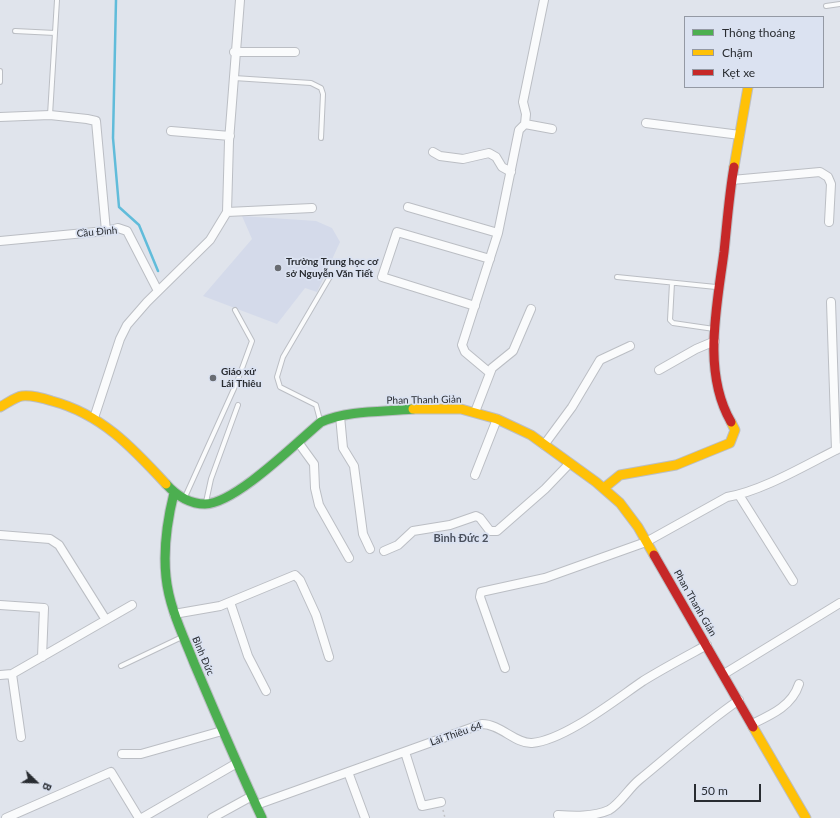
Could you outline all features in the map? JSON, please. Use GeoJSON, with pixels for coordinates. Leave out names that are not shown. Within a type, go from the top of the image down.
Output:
{"type":"FeatureCollection","features":[{"type":"Feature","properties":{"kind":"street"},"geometry":{"type":"LineString","coordinates":[[94,418],[120,339],[127,326],[158,291],[210,240],[227,212],[234,52],[240,0]]}},
{"type":"Feature","properties":{"kind":"street"},"geometry":{"type":"LineString","coordinates":[[490,373],[465,352],[462,345],[498,233],[520,130],[525,124],[526,114],[523,102],[544,0]]}},
{"type":"Feature","properties":{"kind":"street"},"geometry":{"type":"LineString","coordinates":[[234,52],[295,52]]}},
{"type":"Feature","properties":{"kind":"street"},"geometry":{"type":"LineString","coordinates":[[604,488],[620,475],[676,465],[705,451],[730,443],[735,430],[723,408],[714,360],[718,287],[720,282],[732,180],[740,136],[746,88]]}},
{"type":"Feature","properties":{"kind":"street"},"geometry":{"type":"LineString","coordinates":[[0,118],[50,115],[87,118],[96,121],[106,231]]}},
{"type":"Feature","properties":{"kind":"street"},"geometry":{"type":"LineString","coordinates":[[646,123],[740,136]]}},
{"type":"Feature","properties":{"kind":"street"},"geometry":{"type":"LineString","coordinates":[[525,124],[552,129]]}},
{"type":"Feature","properties":{"kind":"street"},"geometry":{"type":"LineString","coordinates":[[171,131],[230,136]]}},
{"type":"Feature","properties":{"kind":"street"},"geometry":{"type":"LineString","coordinates":[[433,152],[440,156],[463,159],[489,153],[496,156],[502,167],[511,172]]}},
{"type":"Feature","properties":{"kind":"street"},"geometry":{"type":"LineString","coordinates":[[732,180],[820,172],[828,176],[831,184],[830,222]]}},
{"type":"Feature","properties":{"kind":"street"},"geometry":{"type":"LineString","coordinates":[[408,207],[498,233]]}},
{"type":"Feature","properties":{"kind":"street"},"geometry":{"type":"LineString","coordinates":[[227,212],[312,208]]}},
{"type":"Feature","properties":{"kind":"street","name":"Cầu Đình"},"geometry":{"type":"LineString","coordinates":[[0,241],[106,231],[118,228],[127,231],[158,291]]}},
{"type":"Feature","properties":{"kind":"street"},"geometry":{"type":"LineString","coordinates":[[475,306],[382,277],[397,232],[490,259]]}},
{"type":"Feature","properties":{"kind":"street"},"geometry":{"type":"LineString","coordinates":[[505,668],[480,597],[481,592],[545,578],[646,542],[727,497],[739,495],[838,449],[831,302]]}},
{"type":"Feature","properties":{"kind":"street"},"geometry":{"type":"LineString","coordinates":[[475,412],[492,368],[513,351],[531,309]]}},
{"type":"Feature","properties":{"kind":"street"},"geometry":{"type":"LineString","coordinates":[[660,370],[696,349],[715,341]]}},
{"type":"Feature","properties":{"kind":"street"},"geometry":{"type":"LineString","coordinates":[[544,445],[572,407],[600,360],[630,346]]}},
{"type":"Feature","properties":{"kind":"street","name":"Phan Thanh Giản"},"geometry":{"type":"LineString","coordinates":[[0,407],[20,396],[33,396],[70,406],[94,418],[132,447],[174,493],[184,499],[206,504],[221,501],[252,481],[321,422],[340,416],[416,409],[461,409],[497,419],[531,435],[604,488],[620,502],[646,542],[707,645],[806,818]]}},
{"type":"Feature","properties":{"kind":"street"},"geometry":{"type":"LineString","coordinates":[[340,416],[343,448],[354,466],[363,534],[370,549]]}},
{"type":"Feature","properties":{"kind":"street"},"geometry":{"type":"LineString","coordinates":[[475,475],[497,419]]}},
{"type":"Feature","properties":{"kind":"street"},"geometry":{"type":"LineString","coordinates":[[298,442],[314,464],[315,488],[319,505],[349,558]]}},
{"type":"Feature","properties":{"kind":"street"},"geometry":{"type":"LineString","coordinates":[[384,551],[398,545],[413,531],[439,528],[476,516],[480,518],[490,531],[497,531],[545,489],[569,464]]}},
{"type":"Feature","properties":{"kind":"street","name":"Bình Đức"},"geometry":{"type":"LineString","coordinates":[[174,493],[167,520],[164,550],[165,583],[174,614],[183,637],[222,731],[262,818]]}},
{"type":"Feature","properties":{"kind":"street"},"geometry":{"type":"LineString","coordinates":[[739,495],[793,581]]}},
{"type":"Feature","properties":{"kind":"street"},"geometry":{"type":"LineString","coordinates":[[0,535],[50,539],[59,545],[106,620]]}},
{"type":"Feature","properties":{"kind":"street"},"geometry":{"type":"LineString","coordinates":[[174,614],[220,606],[295,575],[300,580],[316,615],[329,657]]}},
{"type":"Feature","properties":{"kind":"street"},"geometry":{"type":"LineString","coordinates":[[230,602],[248,656],[266,691]]}},
{"type":"Feature","properties":{"kind":"street"},"geometry":{"type":"LineString","coordinates":[[724,674],[840,603]]}},
{"type":"Feature","properties":{"kind":"street"},"geometry":{"type":"LineString","coordinates":[[0,605],[44,608],[42,657]]}},
{"type":"Feature","properties":{"kind":"street"},"geometry":{"type":"LineString","coordinates":[[0,675],[12,674],[132,605]]}},
{"type":"Feature","properties":{"kind":"street","name":"Lái Thiêu 64"},"geometry":{"type":"LineString","coordinates":[[212,818],[254,801],[348,772],[482,724],[490,724],[530,743],[540,742],[565,732],[669,665],[707,645]]}},
{"type":"Feature","properties":{"kind":"street"},"geometry":{"type":"LineString","coordinates":[[12,674],[21,737]]}},
{"type":"Feature","properties":{"kind":"street"},"geometry":{"type":"LineString","coordinates":[[752,724],[785,706],[795,695],[799,684]]}},
{"type":"Feature","properties":{"kind":"street"},"geometry":{"type":"LineString","coordinates":[[558,815],[592,816],[610,809],[638,782],[680,748],[710,720],[739,700]]}},
{"type":"Feature","properties":{"kind":"street"},"geometry":{"type":"LineString","coordinates":[[122,754],[141,754],[222,731]]}},
{"type":"Feature","properties":{"kind":"street"},"geometry":{"type":"LineString","coordinates":[[405,752],[422,806],[442,802]]}},
{"type":"Feature","properties":{"kind":"street"},"geometry":{"type":"LineString","coordinates":[[142,818],[237,763]]}},
{"type":"Feature","properties":{"kind":"street"},"geometry":{"type":"LineString","coordinates":[[6,818],[111,772],[139,818]]}},
{"type":"Feature","properties":{"kind":"street"},"geometry":{"type":"LineString","coordinates":[[348,772],[365,818]]}},
{"type":"Feature","properties":{"kind":"lane"},"geometry":{"type":"LineString","coordinates":[[50,115],[57,0]]}},
{"type":"Feature","properties":{"kind":"lane"},"geometry":{"type":"LineString","coordinates":[[826,6],[840,4]]}},
{"type":"Feature","properties":{"kind":"lane"},"geometry":{"type":"LineString","coordinates":[[15,31],[55,34]]}},
{"type":"Feature","properties":{"kind":"lane"},"geometry":{"type":"LineString","coordinates":[[0,71],[0,82]]}},
{"type":"Feature","properties":{"kind":"lane"},"geometry":{"type":"LineString","coordinates":[[234,78],[311,83],[321,88],[323,94],[321,138]]}},
{"type":"Feature","properties":{"kind":"lane"},"geometry":{"type":"LineString","coordinates":[[321,422],[316,405],[280,387],[277,377],[283,357],[331,276]]}},
{"type":"Feature","properties":{"kind":"lane"},"geometry":{"type":"LineString","coordinates":[[617,277],[718,287]]}},
{"type":"Feature","properties":{"kind":"lane"},"geometry":{"type":"LineString","coordinates":[[672,283],[670,320],[673,323],[716,329]]}},
{"type":"Feature","properties":{"kind":"lane"},"geometry":{"type":"LineString","coordinates":[[184,499],[237,382],[252,341],[235,310]]}},
{"type":"Feature","properties":{"kind":"lane"},"geometry":{"type":"LineString","coordinates":[[206,504],[211,479],[238,405]]}},
{"type":"Feature","properties":{"kind":"lane"},"geometry":{"type":"LineString","coordinates":[[121,666],[183,637]]}},
{"type":"Feature","properties":{"kind":"shaded area","name":"Trường Trung học cơ sở Nguyễn Văn Tiết"},"geometry":{"type":"Polygon","coordinates":[[[242,216],[316,221],[332,228],[340,242],[317,292],[305,288],[277,324],[203,296],[252,239],[242,216]]]}},
{"type":"Feature","properties":{"kind":"waterway"},"geometry":{"type":"LineString","coordinates":[[116,0],[113,138],[119,207],[139,225],[158,271]]}},
{"type":"Feature","properties":{"kind":"traffic: fast"},"geometry":{"type":"LineString","coordinates":[[166,484],[174,492],[189,501],[199,504],[218,501],[249,483],[282,457],[321,422],[355,413],[413,409]]}},
{"type":"Feature","properties":{"kind":"traffic: fast"},"geometry":{"type":"LineString","coordinates":[[174,493],[169,514],[165,545],[166,577],[170,599],[194,663],[262,818]]}},
{"type":"Feature","properties":{"kind":"traffic: slow"},"geometry":{"type":"LineString","coordinates":[[734,167],[748,88]]}},
{"type":"Feature","properties":{"kind":"traffic: slow"},"geometry":{"type":"LineString","coordinates":[[0,407],[19,397],[30,396],[52,401],[86,414],[101,423],[128,445],[166,484]]}},
{"type":"Feature","properties":{"kind":"traffic: slow"},"geometry":{"type":"LineString","coordinates":[[413,409],[461,409],[497,419],[531,435],[596,482],[620,503],[638,527],[654,555]]}},
{"type":"Feature","properties":{"kind":"traffic: slow"},"geometry":{"type":"LineString","coordinates":[[604,488],[620,475],[676,465],[730,443],[735,430],[731,422]]}},
{"type":"Feature","properties":{"kind":"traffic: slow"},"geometry":{"type":"LineString","coordinates":[[753,727],[806,818]]}},
{"type":"Feature","properties":{"kind":"traffic: jam"},"geometry":{"type":"LineString","coordinates":[[731,422],[722,403],[717,382],[714,360],[714,338],[715,316],[734,167]]}},
{"type":"Feature","properties":{"kind":"traffic: jam"},"geometry":{"type":"LineString","coordinates":[[654,555],[753,727]]}},
{"type":"Feature","properties":{"kind":"place","name":"Trường Trung học cơ sở Nguyễn Văn Tiết"},"geometry":{"type":"Point","coordinates":[278,268]}},
{"type":"Feature","properties":{"kind":"place","name":"Giáo xứ Lái Thiêu"},"geometry":{"type":"Point","coordinates":[213,378]}},
{"type":"Feature","properties":{"kind":"district","name":"Bình Đức 2"},"geometry":{"type":"Point","coordinates":[461,538]}}]}
